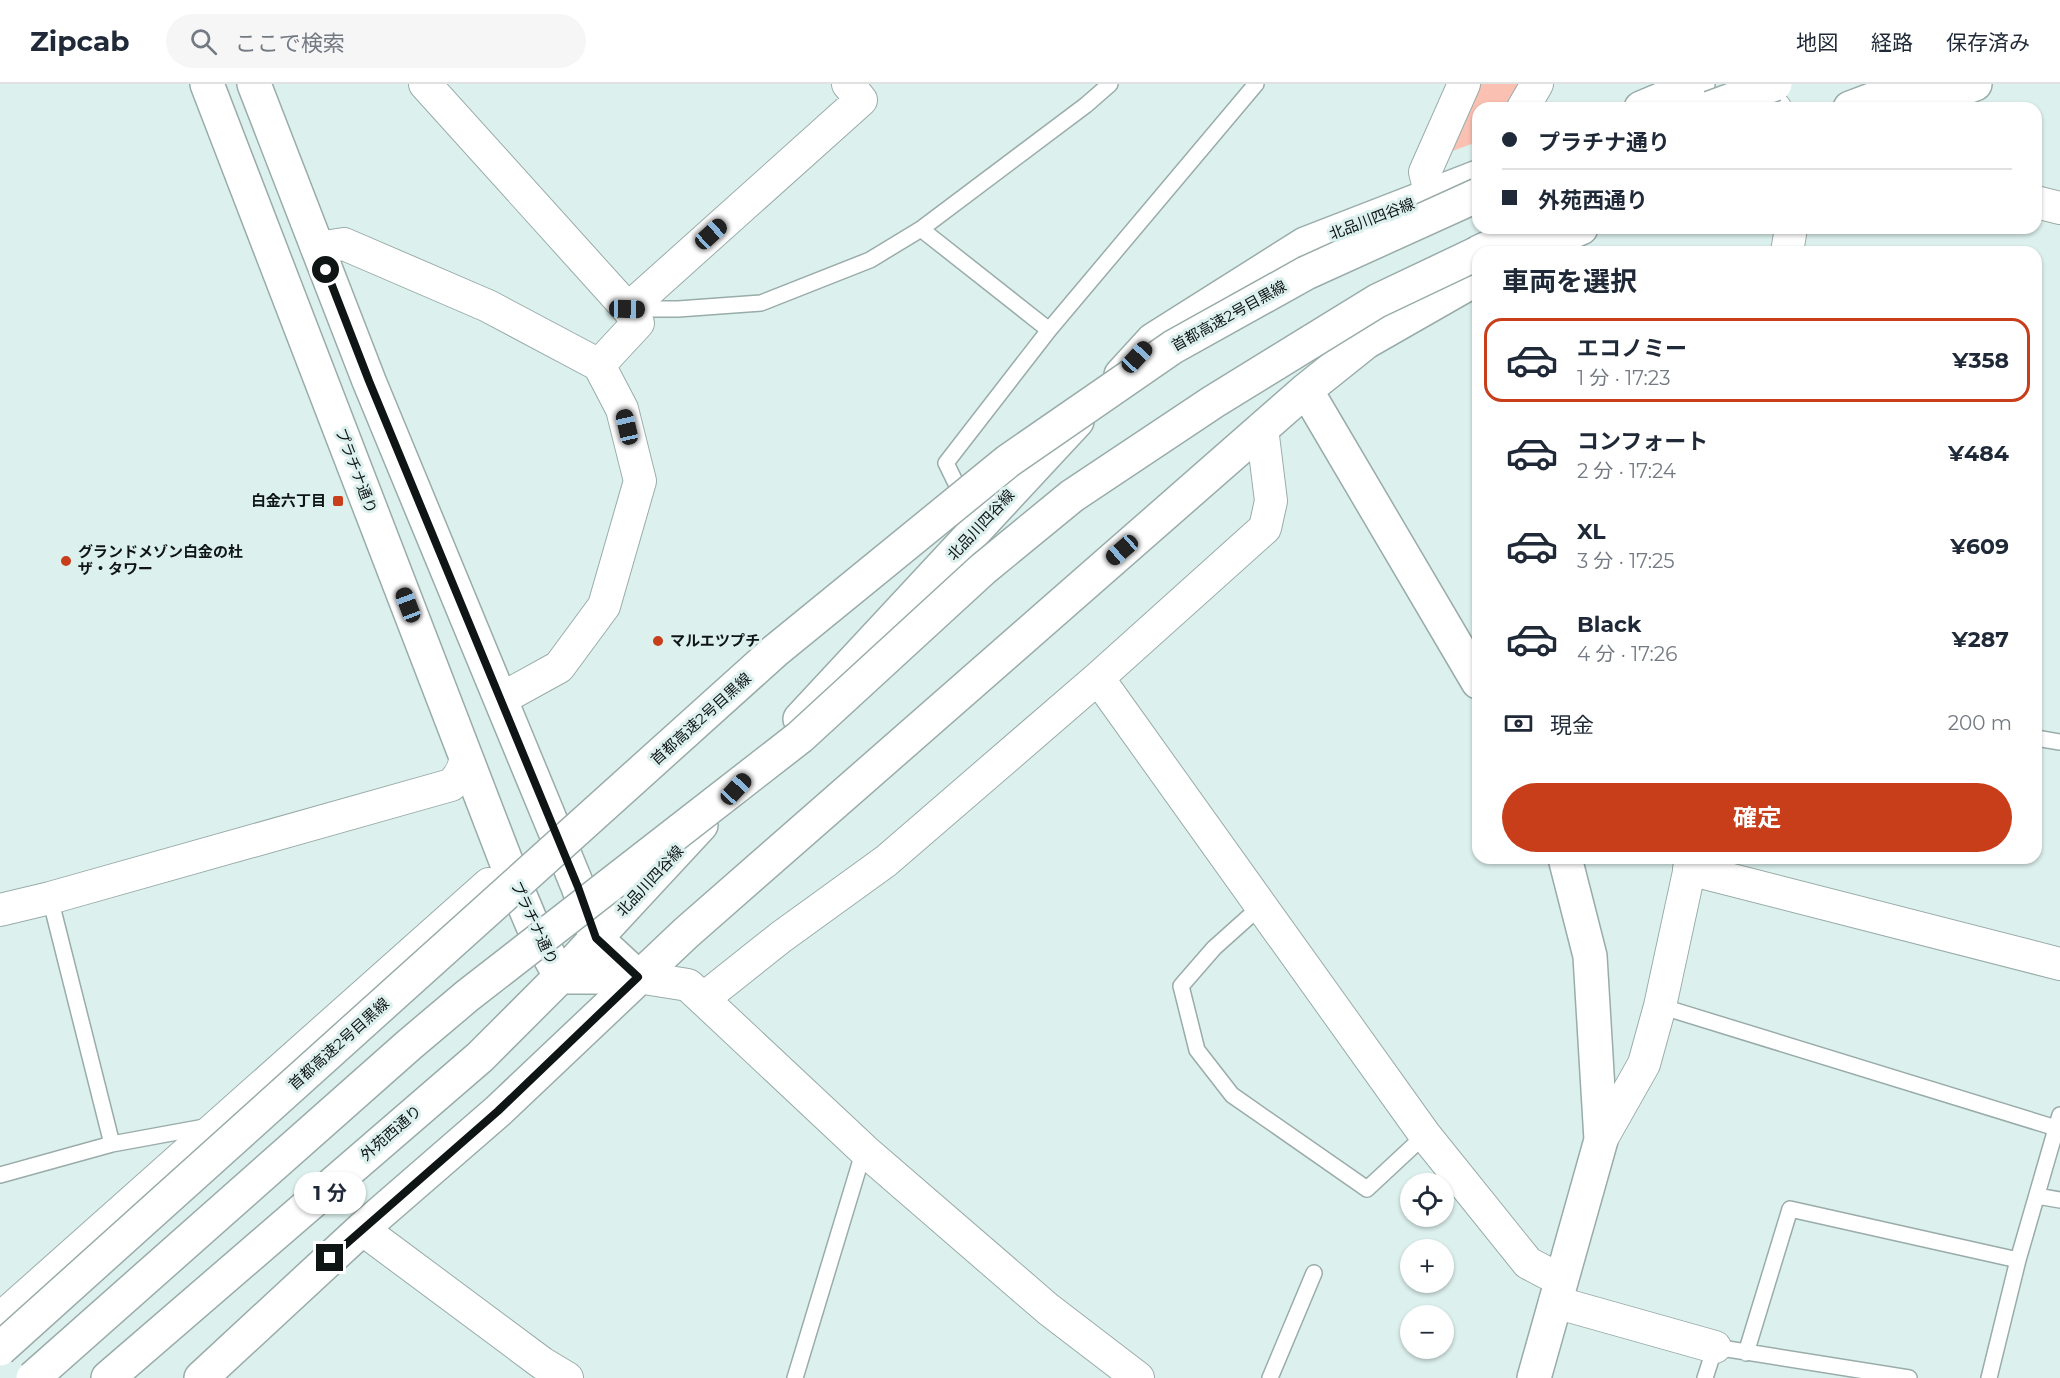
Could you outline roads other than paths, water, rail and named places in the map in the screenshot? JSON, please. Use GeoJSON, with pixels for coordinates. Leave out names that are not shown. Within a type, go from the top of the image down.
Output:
{"type":"FeatureCollection","features":[{"type":"Feature","properties":{"kind":"main road","name":"プラチナ通り"},"geometry":{"type":"LineString","coordinates":[[207,84],[532,924],[560,977],[638,977]]}},
{"type":"Feature","properties":{"kind":"main road"},"geometry":{"type":"LineString","coordinates":[[254,84],[369,381],[578,887],[596,938],[638,977]]}},
{"type":"Feature","properties":{"kind":"main road"},"geometry":{"type":"LineString","coordinates":[[1655,102],[1698,84]]}},
{"type":"Feature","properties":{"kind":"main road"},"geometry":{"type":"LineString","coordinates":[[1726,102],[1774,84]]}},
{"type":"Feature","properties":{"kind":"main road"},"geometry":{"type":"LineString","coordinates":[[1866,102],[1914,84]]}},
{"type":"Feature","properties":{"kind":"main road"},"geometry":{"type":"LineString","coordinates":[[1927,102],[1975,84]]}},
{"type":"Feature","properties":{"kind":"main road","name":"北品川四谷線"},"geometry":{"type":"LineString","coordinates":[[560,977],[1153,340],[1305,244],[1472,179]]}},
{"type":"Feature","properties":{"kind":"main road","name":"首都高速2号目黒線"},"geometry":{"type":"LineString","coordinates":[[0,1349],[775,651],[1008,461],[1183,342],[1306,273],[1472,198]]}},
{"type":"Feature","properties":{"kind":"main road"},"geometry":{"type":"LineString","coordinates":[[1491,246],[1518,234]]}},
{"type":"Feature","properties":{"kind":"main road"},"geometry":{"type":"LineString","coordinates":[[1540,246],[1567,234]]}},
{"type":"Feature","properties":{"kind":"main road"},"geometry":{"type":"LineString","coordinates":[[33,1378],[409,1045],[467,996],[800,737],[983,569],[1072,496],[1213,402],[1377,301],[1472,255]]}},
{"type":"Feature","properties":{"kind":"main road"},"geometry":{"type":"LineString","coordinates":[[201,1378],[362,1229],[498,1111],[719,903],[1306,390],[1366,342],[1472,281]]}},
{"type":"Feature","properties":{"kind":"main road"},"geometry":{"type":"LineString","coordinates":[[1306,390],[1472,672]]}},
{"type":"Feature","properties":{"kind":"main road"},"geometry":{"type":"LineString","coordinates":[[1534,1378],[1601,1140],[1590,956],[1567,864]]}},
{"type":"Feature","properties":{"kind":"main road","name":"外苑西通り"},"geometry":{"type":"LineString","coordinates":[[108,1378],[480,1057],[560,977]]}},
{"type":"Feature","properties":{"kind":"street"},"geometry":{"type":"LineString","coordinates":[[424,84],[638,323],[599,366]]}},
{"type":"Feature","properties":{"kind":"street"},"geometry":{"type":"LineString","coordinates":[[1431,196],[1425,172],[1464,84]]}},
{"type":"Feature","properties":{"kind":"street"},"geometry":{"type":"LineString","coordinates":[[1526,102],[1537,84]]}},
{"type":"Feature","properties":{"kind":"street"},"geometry":{"type":"LineString","coordinates":[[1746,84],[1768,102]]}},
{"type":"Feature","properties":{"kind":"street"},"geometry":{"type":"LineString","coordinates":[[627,309],[863,89]]}},
{"type":"Feature","properties":{"kind":"street"},"geometry":{"type":"LineString","coordinates":[[2042,204],[2060,208]]}},
{"type":"Feature","properties":{"kind":"street"},"geometry":{"type":"LineString","coordinates":[[317,248],[344,244],[488,306],[599,366],[622,409],[639,481],[604,606],[559,667],[501,699]]}},
{"type":"Feature","properties":{"kind":"street"},"geometry":{"type":"LineString","coordinates":[[703,999],[781,937],[886,861],[1098,678],[1265,528],[1271,501],[1262,428]]}},
{"type":"Feature","properties":{"kind":"street"},"geometry":{"type":"LineString","coordinates":[[1098,678],[1425,1135],[1528,1263],[1547,1273],[1559,1289],[1714,1347]]}},
{"type":"Feature","properties":{"kind":"street"},"geometry":{"type":"LineString","coordinates":[[0,910],[451,785],[464,769],[466,757]]}},
{"type":"Feature","properties":{"kind":"street"},"geometry":{"type":"LineString","coordinates":[[1601,1140],[1644,1064],[1660,1006],[1690,864],[2060,964]]}},
{"type":"Feature","properties":{"kind":"street"},"geometry":{"type":"LineString","coordinates":[[0,1319],[489,884]]}},
{"type":"Feature","properties":{"kind":"street"},"geometry":{"type":"LineString","coordinates":[[638,977],[688,985],[864,1150],[1048,1308],[1138,1378]]}},
{"type":"Feature","properties":{"kind":"street"},"geometry":{"type":"LineString","coordinates":[[362,1229],[548,1373]]}},
{"type":"Feature","properties":{"kind":"lane"},"geometry":{"type":"LineString","coordinates":[[627,309],[678,309],[761,303],[870,260],[921,229],[1086,105],[1110,84]]}},
{"type":"Feature","properties":{"kind":"lane"},"geometry":{"type":"LineString","coordinates":[[978,528],[946,463],[1049,330],[1256,84]]}},
{"type":"Feature","properties":{"kind":"lane"},"geometry":{"type":"LineString","coordinates":[[921,229],[1049,330]]}},
{"type":"Feature","properties":{"kind":"lane"},"geometry":{"type":"LineString","coordinates":[[2042,739],[2060,742]]}},
{"type":"Feature","properties":{"kind":"lane"},"geometry":{"type":"LineString","coordinates":[[50,898],[112,1144]]}},
{"type":"Feature","properties":{"kind":"lane"},"geometry":{"type":"LineString","coordinates":[[1262,905],[1214,948],[1181,986],[1197,1050],[1232,1095],[1367,1189],[1425,1135]]}},
{"type":"Feature","properties":{"kind":"lane"},"geometry":{"type":"LineString","coordinates":[[1660,1006],[2058,1121],[2018,1260],[1989,1378]]}},
{"type":"Feature","properties":{"kind":"lane"},"geometry":{"type":"LineString","coordinates":[[0,1175],[112,1144],[218,1125]]}},
{"type":"Feature","properties":{"kind":"lane"},"geometry":{"type":"LineString","coordinates":[[795,1378],[864,1150]]}},
{"type":"Feature","properties":{"kind":"lane"},"geometry":{"type":"LineString","coordinates":[[2037,1196],[2060,1200]]}},
{"type":"Feature","properties":{"kind":"lane"},"geometry":{"type":"LineString","coordinates":[[1746,1353],[1790,1209],[2018,1260]]}},
{"type":"Feature","properties":{"kind":"lane"},"geometry":{"type":"LineString","coordinates":[[1270,1378],[1314,1273]]}},
{"type":"Feature","properties":{"kind":"lane"},"geometry":{"type":"LineString","coordinates":[[1705,1378],[1714,1347],[1909,1378]]}},
{"type":"Feature","properties":{"kind":"place","name":"白金六丁目"},"geometry":{"type":"Point","coordinates":[338,501]}},
{"type":"Feature","properties":{"kind":"place","name":"グランドメゾン白金の杜 ザ・タワー"},"geometry":{"type":"Point","coordinates":[66,561]}},
{"type":"Feature","properties":{"kind":"place","name":"マルエツプチ"},"geometry":{"type":"Point","coordinates":[658,641]}}]}
